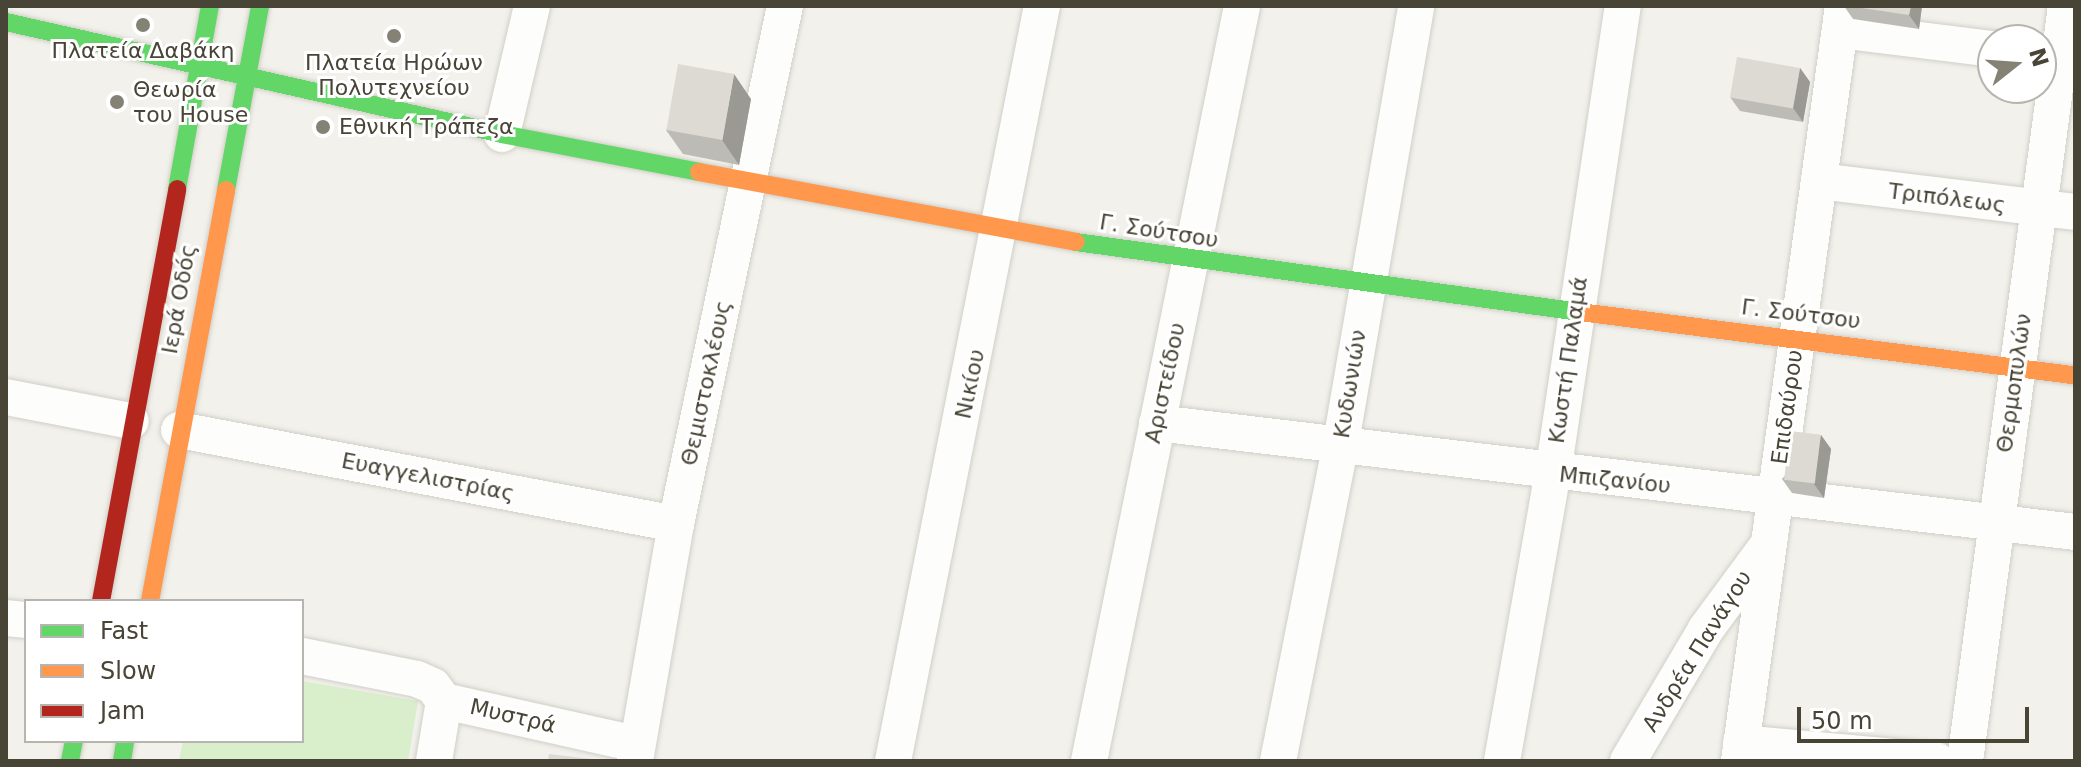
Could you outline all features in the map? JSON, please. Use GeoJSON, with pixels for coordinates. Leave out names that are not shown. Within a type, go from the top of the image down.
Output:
{"type":"FeatureCollection","features":[{"type":"Feature","properties":{"kind":"street","name":"Ιερά Οδός"},"geometry":{"type":"LineString","coordinates":[[101,599],[131,421],[210,6]]}},
{"type":"Feature","properties":{"kind":"street","name":"Ιερά Οδός"},"geometry":{"type":"LineString","coordinates":[[150,599],[179,430],[260,6]]}},
{"type":"Feature","properties":{"kind":"street"},"geometry":{"type":"LineString","coordinates":[[502,134],[532,6]]}},
{"type":"Feature","properties":{"kind":"street","name":"Θεμιστοκλέους"},"geometry":{"type":"LineString","coordinates":[[636,753],[676,524],[785,6]]}},
{"type":"Feature","properties":{"kind":"street","name":"Νικίου"},"geometry":{"type":"LineString","coordinates":[[893,761],[1001,231],[1042,6]]}},
{"type":"Feature","properties":{"kind":"street","name":"Αριστείδου"},"geometry":{"type":"LineString","coordinates":[[1089,761],[1242,6]]}},
{"type":"Feature","properties":{"kind":"street","name":"Κυδωνιών"},"geometry":{"type":"LineString","coordinates":[[1278,761],[1340,448],[1416,6]]}},
{"type":"Feature","properties":{"kind":"street","name":"Κωστή Παλαμά"},"geometry":{"type":"LineString","coordinates":[[1502,761],[1553,473],[1574,310],[1623,6]]}},
{"type":"Feature","properties":{"kind":"street","name":"Θερμοπυλών"},"geometry":{"type":"LineString","coordinates":[[1965,761],[2066,6]]}},
{"type":"Feature","properties":{"kind":"street"},"geometry":{"type":"LineString","coordinates":[[1842,18],[1977,46]]}},
{"type":"Feature","properties":{"kind":"street","name":"Επιδαύρου"},"geometry":{"type":"LineString","coordinates":[[1740,752],[1842,18]]}},
{"type":"Feature","properties":{"kind":"street","name":"Γ. Σούτσου"},"geometry":{"type":"LineString","coordinates":[[12,21],[502,134],[1001,231],[1366,285],[1797,337],[2075,375]]}},
{"type":"Feature","properties":{"kind":"street","name":"Τριπόλεως"},"geometry":{"type":"LineString","coordinates":[[1819,181],[2075,212]]}},
{"type":"Feature","properties":{"kind":"street"},"geometry":{"type":"LineString","coordinates":[[6,397],[131,421]]}},
{"type":"Feature","properties":{"kind":"street","name":"Μπιζανίου"},"geometry":{"type":"LineString","coordinates":[[1157,423],[1340,448],[2075,532]]}},
{"type":"Feature","properties":{"kind":"street","name":"Ευαγγελιστρίας"},"geometry":{"type":"LineString","coordinates":[[179,430],[676,524]]}},
{"type":"Feature","properties":{"kind":"street","name":"Ανδρέα Πανάγου"},"geometry":{"type":"LineString","coordinates":[[1628,761],[1706,629],[1769,543]]}},
{"type":"Feature","properties":{"kind":"street","name":"Μυστρά"},"geometry":{"type":"LineString","coordinates":[[304,656],[417,679],[433,686],[444,701],[636,753]]}},
{"type":"Feature","properties":{"kind":"street"},"geometry":{"type":"LineString","coordinates":[[434,761],[444,701]]}},
{"type":"Feature","properties":{"kind":"street"},"geometry":{"type":"LineString","coordinates":[[1740,752],[1937,761]]}},
{"type":"Feature","properties":{"kind":"green space"},"geometry":{"type":"Polygon","coordinates":[[[304,681],[418,701],[408,761],[179,761],[183,743],[304,743],[304,681]]]}},
{"type":"Feature","properties":{"kind":"building"},"geometry":{"type":"Polygon","coordinates":[[[1848,6],[1911,6],[1909,15],[1848,6]]]}},
{"type":"Feature","properties":{"kind":"building"},"geometry":{"type":"Polygon","coordinates":[[[1737,57],[1800,68],[1793,108],[1730,97],[1737,57]]]}},
{"type":"Feature","properties":{"kind":"building"},"geometry":{"type":"Polygon","coordinates":[[[678,64],[734,74],[722,140],[666,130],[678,64]]]}},
{"type":"Feature","properties":{"kind":"building"},"geometry":{"type":"Polygon","coordinates":[[[1790,431],[1821,435],[1815,483],[1784,480],[1790,431]]]}},
{"type":"Feature","properties":{"kind":"building"},"geometry":{"type":"Polygon","coordinates":[[[549,754],[592,759],[592,761],[548,761],[549,754]]]}},
{"type":"Feature","properties":{"kind":"traffic: fast"},"geometry":{"type":"LineString","coordinates":[[177,189],[210,6]]}},
{"type":"Feature","properties":{"kind":"traffic: fast"},"geometry":{"type":"LineString","coordinates":[[226,190],[260,6]]}},
{"type":"Feature","properties":{"kind":"traffic: fast"},"geometry":{"type":"LineString","coordinates":[[6,22],[502,134],[699,172]]}},
{"type":"Feature","properties":{"kind":"traffic: fast"},"geometry":{"type":"LineString","coordinates":[[1076,242],[1580,312]]}},
{"type":"Feature","properties":{"kind":"traffic: fast"},"geometry":{"type":"LineString","coordinates":[[70,761],[74,743]]}},
{"type":"Feature","properties":{"kind":"traffic: fast"},"geometry":{"type":"LineString","coordinates":[[122,761],[125,743]]}},
{"type":"Feature","properties":{"kind":"traffic: slow"},"geometry":{"type":"LineString","coordinates":[[699,172],[1076,242]]}},
{"type":"Feature","properties":{"kind":"traffic: slow"},"geometry":{"type":"LineString","coordinates":[[150,599],[226,190]]}},
{"type":"Feature","properties":{"kind":"traffic: slow"},"geometry":{"type":"LineString","coordinates":[[1580,312],[2075,375]]}},
{"type":"Feature","properties":{"kind":"traffic: jam"},"geometry":{"type":"LineString","coordinates":[[101,599],[177,189]]}},
{"type":"Feature","properties":{"kind":"place","name":"Πλατεία Δαβάκη"},"geometry":{"type":"Point","coordinates":[143,25]}},
{"type":"Feature","properties":{"kind":"place","name":"Πλατεία Ηρώων Πολυτεχνείου"},"geometry":{"type":"Point","coordinates":[394,36]}},
{"type":"Feature","properties":{"kind":"place","name":"Θεωρία του House"},"geometry":{"type":"Point","coordinates":[117,102]}},
{"type":"Feature","properties":{"kind":"place","name":"Εθνική Τράπεζα"},"geometry":{"type":"Point","coordinates":[323,127]}}]}
